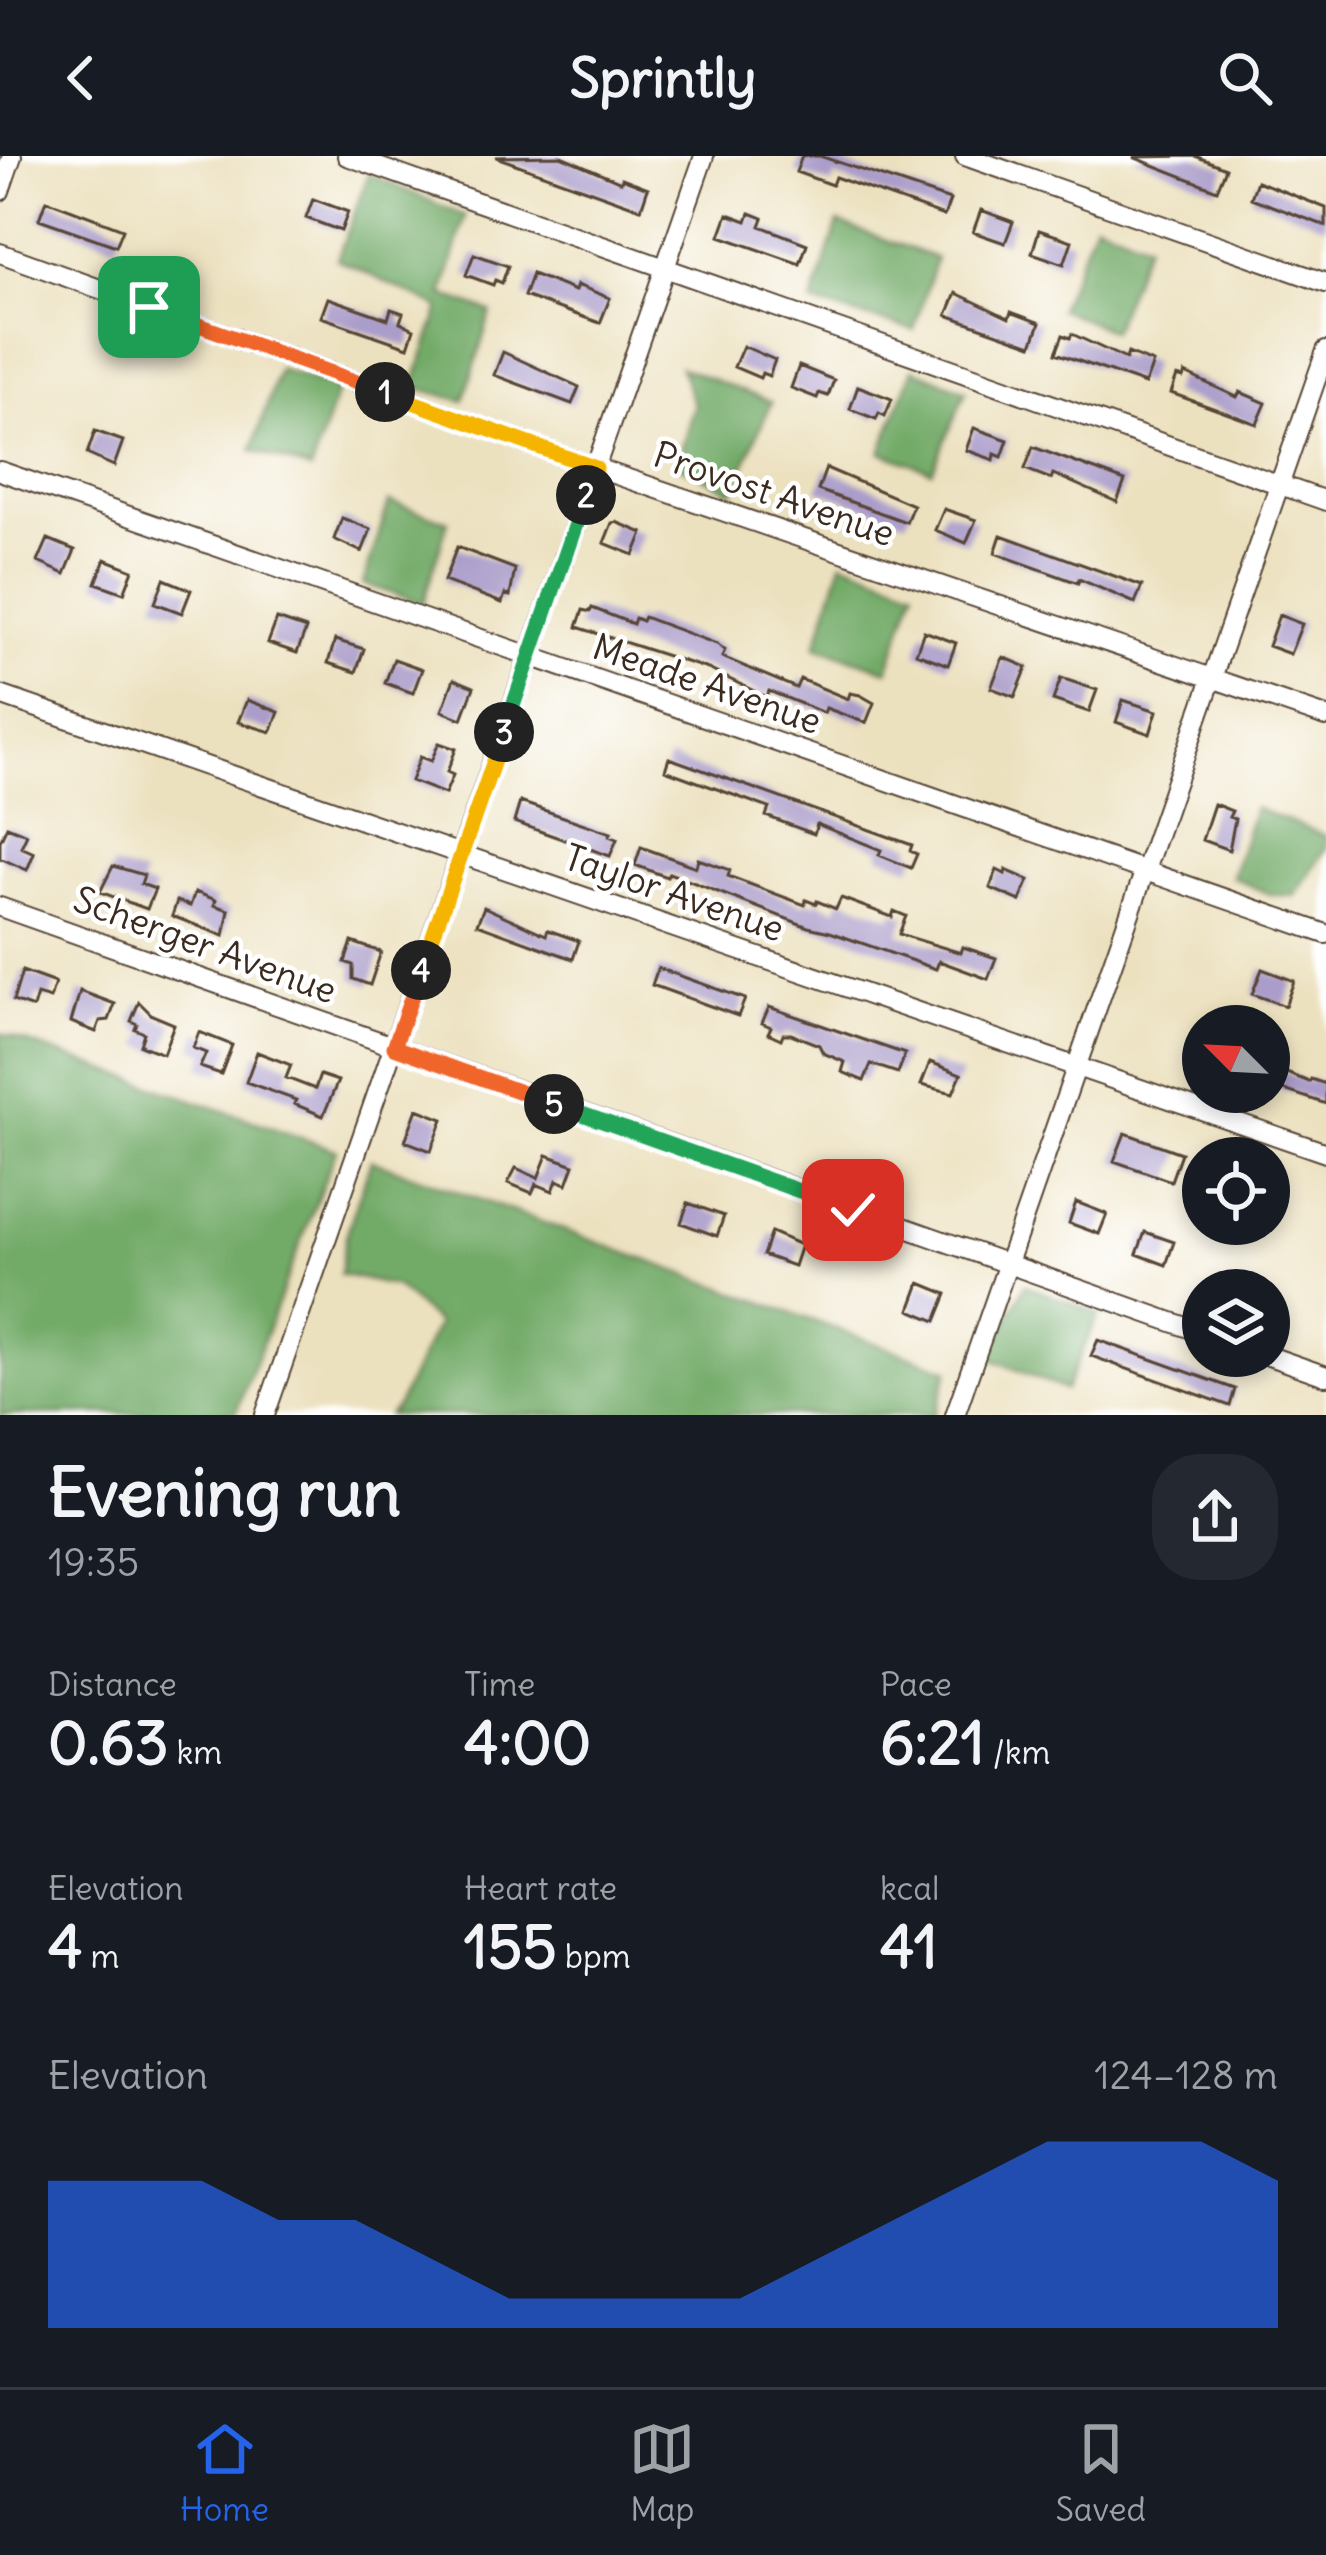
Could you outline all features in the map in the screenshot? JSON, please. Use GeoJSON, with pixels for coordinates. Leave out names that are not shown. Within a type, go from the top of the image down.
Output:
{"type":"FeatureCollection","features":[{"type":"Feature","properties":{"kind":"street"},"geometry":{"type":"LineString","coordinates":[[0,191],[12,156]]}},
{"type":"Feature","properties":{"kind":"street"},"geometry":{"type":"LineString","coordinates":[[347,156],[1326,501]]}},
{"type":"Feature","properties":{"kind":"street"},"geometry":{"type":"LineString","coordinates":[[266,1415],[704,156]]}},
{"type":"Feature","properties":{"kind":"street"},"geometry":{"type":"LineString","coordinates":[[965,156],[1326,283]]}},
{"type":"Feature","properties":{"kind":"street","name":"Provost Avenue"},"geometry":{"type":"LineString","coordinates":[[0,253],[596,468],[1326,717]]}},
{"type":"Feature","properties":{"kind":"street"},"geometry":{"type":"LineString","coordinates":[[955,1415],[1326,351]]}},
{"type":"Feature","properties":{"kind":"street","name":"Meade Avenue"},"geometry":{"type":"LineString","coordinates":[[0,472],[1326,934]]}},
{"type":"Feature","properties":{"kind":"street","name":"Taylor Avenue"},"geometry":{"type":"LineString","coordinates":[[0,694],[1326,1154]]}},
{"type":"Feature","properties":{"kind":"street","name":"Scherger Avenue"},"geometry":{"type":"LineString","coordinates":[[0,907],[1182,1326]]}},
{"type":"Feature","properties":{"kind":"street"},"geometry":{"type":"LineString","coordinates":[[1290,1363],[1326,1376]]}},
{"type":"Feature","properties":{"kind":"green space"},"geometry":{"type":"Polygon","coordinates":[[[369,174],[465,216],[443,295],[491,312],[464,401],[413,387],[440,308],[337,259],[369,174]]]}},
{"type":"Feature","properties":{"kind":"green space"},"geometry":{"type":"Polygon","coordinates":[[[1095,222],[1147,243],[1112,331],[1059,309],[1095,222]]]}},
{"type":"Feature","properties":{"kind":"green space"},"geometry":{"type":"Polygon","coordinates":[[[838,223],[936,258],[914,330],[812,303],[838,223]]]}},
{"type":"Feature","properties":{"kind":"green space"},"geometry":{"type":"Polygon","coordinates":[[[680,367],[771,402],[733,492],[677,465],[694,404],[680,367]]]}},
{"type":"Feature","properties":{"kind":"green space"},"geometry":{"type":"Polygon","coordinates":[[[279,369],[338,388],[311,470],[252,450],[279,369]]]}},
{"type":"Feature","properties":{"kind":"green space"},"geometry":{"type":"Polygon","coordinates":[[[913,369],[966,391],[932,471],[881,452],[913,369]]]}},
{"type":"Feature","properties":{"kind":"green space"},"geometry":{"type":"Polygon","coordinates":[[[389,502],[448,521],[423,603],[363,584],[389,502]]]}},
{"type":"Feature","properties":{"kind":"green space"},"geometry":{"type":"Polygon","coordinates":[[[842,561],[915,589],[888,670],[816,647],[842,561]]]}},
{"type":"Feature","properties":{"kind":"green space"},"geometry":{"type":"Polygon","coordinates":[[[1254,808],[1326,836],[1326,848],[1295,896],[1269,894],[1232,877],[1254,808]]]}},
{"type":"Feature","properties":{"kind":"green space"},"geometry":{"type":"Polygon","coordinates":[[[0,1033],[336,1150],[236,1412],[0,1415],[0,1033]]]}},
{"type":"Feature","properties":{"kind":"green space"},"geometry":{"type":"Polygon","coordinates":[[[371,1160],[949,1370],[934,1415],[388,1415],[437,1324],[397,1287],[340,1274],[346,1236],[371,1160]]]}},
{"type":"Feature","properties":{"kind":"green space"},"geometry":{"type":"Polygon","coordinates":[[[1025,1285],[1099,1314],[1065,1390],[989,1358],[1025,1285]]]}},
{"type":"Feature","properties":{"kind":"building"},"geometry":{"type":"Polygon","coordinates":[[[561,156],[621,182],[622,178],[648,188],[641,209],[496,157],[561,156]]]}},
{"type":"Feature","properties":{"kind":"building"},"geometry":{"type":"Polygon","coordinates":[[[802,156],[820,156],[950,200],[944,216],[835,177],[832,185],[796,172],[802,156]]]}},
{"type":"Feature","properties":{"kind":"building"},"geometry":{"type":"Polygon","coordinates":[[[1195,156],[1226,168],[1217,190],[1133,157],[1195,156]]]}},
{"type":"Feature","properties":{"kind":"building"},"geometry":{"type":"Polygon","coordinates":[[[1257,181],[1326,208],[1326,226],[1251,198],[1257,181]]]}},
{"type":"Feature","properties":{"kind":"building"},"geometry":{"type":"Polygon","coordinates":[[[313,199],[348,212],[341,231],[306,218],[313,199]]]}},
{"type":"Feature","properties":{"kind":"building"},"geometry":{"type":"Polygon","coordinates":[[[46,200],[123,229],[116,246],[39,219],[46,200]]]}},
{"type":"Feature","properties":{"kind":"building"},"geometry":{"type":"Polygon","coordinates":[[[981,210],[1013,222],[1005,243],[973,232],[981,210]]]}},
{"type":"Feature","properties":{"kind":"building"},"geometry":{"type":"Polygon","coordinates":[[[750,213],[763,218],[760,226],[807,244],[800,264],[720,236],[728,214],[747,221],[750,213]]]}},
{"type":"Feature","properties":{"kind":"building"},"geometry":{"type":"Polygon","coordinates":[[[1039,230],[1072,241],[1064,264],[1032,253],[1039,230]]]}},
{"type":"Feature","properties":{"kind":"building"},"geometry":{"type":"Polygon","coordinates":[[[474,254],[508,266],[502,283],[495,280],[493,285],[466,275],[474,254]]]}},
{"type":"Feature","properties":{"kind":"building"},"geometry":{"type":"Polygon","coordinates":[[[532,274],[575,291],[577,285],[610,298],[600,323],[524,296],[532,274]]]}},
{"type":"Feature","properties":{"kind":"building"},"geometry":{"type":"Polygon","coordinates":[[[956,293],[1009,318],[1011,312],[1040,323],[1032,345],[947,315],[956,293]]]}},
{"type":"Feature","properties":{"kind":"building"},"geometry":{"type":"Polygon","coordinates":[[[328,298],[388,319],[391,309],[403,313],[400,322],[414,329],[408,347],[321,317],[328,298]]]}},
{"type":"Feature","properties":{"kind":"building"},"geometry":{"type":"Polygon","coordinates":[[[1072,334],[1126,359],[1128,353],[1153,363],[1145,384],[1056,353],[1063,335],[1070,338],[1072,334]]]}},
{"type":"Feature","properties":{"kind":"building"},"geometry":{"type":"Polygon","coordinates":[[[743,346],[775,360],[769,376],[762,373],[760,378],[734,367],[743,346]]]}},
{"type":"Feature","properties":{"kind":"building"},"geometry":{"type":"Polygon","coordinates":[[[503,352],[579,387],[572,404],[494,375],[503,352]]]}},
{"type":"Feature","properties":{"kind":"building"},"geometry":{"type":"Polygon","coordinates":[[[799,366],[834,380],[828,396],[819,393],[817,398],[791,388],[799,366]]]}},
{"type":"Feature","properties":{"kind":"building"},"geometry":{"type":"Polygon","coordinates":[[[1185,373],[1237,397],[1240,392],[1266,403],[1257,424],[1171,393],[1177,376],[1183,378],[1185,373]]]}},
{"type":"Feature","properties":{"kind":"building"},"geometry":{"type":"Polygon","coordinates":[[[858,386],[892,399],[885,416],[879,413],[876,419],[850,409],[858,386]]]}},
{"type":"Feature","properties":{"kind":"building"},"geometry":{"type":"Polygon","coordinates":[[[974,428],[1008,440],[1002,457],[995,454],[994,460],[966,450],[974,428]]]}},
{"type":"Feature","properties":{"kind":"building"},"geometry":{"type":"Polygon","coordinates":[[[95,431],[123,441],[114,466],[87,454],[95,431]]]}},
{"type":"Feature","properties":{"kind":"building"},"geometry":{"type":"Polygon","coordinates":[[[1033,447],[1125,481],[1117,502],[1053,474],[1051,479],[1025,469],[1033,447]]]}},
{"type":"Feature","properties":{"kind":"building"},"geometry":{"type":"Polygon","coordinates":[[[826,468],[913,505],[906,522],[818,490],[826,468]]]}},
{"type":"Feature","properties":{"kind":"building"},"geometry":{"type":"Polygon","coordinates":[[[944,509],[976,520],[966,543],[935,530],[944,509]]]}},
{"type":"Feature","properties":{"kind":"building"},"geometry":{"type":"Polygon","coordinates":[[[342,518],[371,529],[362,552],[334,539],[342,518]]]}},
{"type":"Feature","properties":{"kind":"building"},"geometry":{"type":"Polygon","coordinates":[[[616,522],[643,533],[634,555],[604,543],[616,522]]]}},
{"type":"Feature","properties":{"kind":"building"},"geometry":{"type":"Polygon","coordinates":[[[1001,535],[1142,586],[1135,603],[1079,579],[1078,583],[995,553],[1001,535]]]}},
{"type":"Feature","properties":{"kind":"building"},"geometry":{"type":"Polygon","coordinates":[[[48,539],[75,550],[65,574],[38,562],[48,539]]]}},
{"type":"Feature","properties":{"kind":"building"},"geometry":{"type":"Polygon","coordinates":[[[457,547],[515,569],[510,596],[505,594],[502,603],[444,581],[457,547]]]}},
{"type":"Feature","properties":{"kind":"building"},"geometry":{"type":"Polygon","coordinates":[[[105,559],[133,570],[124,593],[96,583],[105,559]]]}},
{"type":"Feature","properties":{"kind":"building"},"geometry":{"type":"Polygon","coordinates":[[[164,579],[191,590],[182,613],[155,603],[164,579]]]}},
{"type":"Feature","properties":{"kind":"building"},"geometry":{"type":"Polygon","coordinates":[[[592,608],[633,624],[635,618],[642,621],[644,617],[717,644],[725,650],[722,657],[796,688],[800,679],[848,699],[850,693],[874,703],[866,723],[826,708],[824,713],[769,691],[767,697],[708,669],[577,627],[583,610],[592,608]]]}},
{"type":"Feature","properties":{"kind":"building"},"geometry":{"type":"Polygon","coordinates":[[[1279,615],[1302,624],[1290,654],[1268,646],[1279,615]]]}},
{"type":"Feature","properties":{"kind":"building"},"geometry":{"type":"Polygon","coordinates":[[[277,619],[306,629],[297,653],[268,643],[277,619]]]}},
{"type":"Feature","properties":{"kind":"building"},"geometry":{"type":"Polygon","coordinates":[[[924,631],[956,643],[948,665],[916,653],[924,631]]]}},
{"type":"Feature","properties":{"kind":"building"},"geometry":{"type":"Polygon","coordinates":[[[335,640],[364,649],[356,672],[328,663],[335,640]]]}},
{"type":"Feature","properties":{"kind":"building"},"geometry":{"type":"Polygon","coordinates":[[[1003,657],[1027,667],[1015,697],[991,688],[1003,657]]]}},
{"type":"Feature","properties":{"kind":"building"},"geometry":{"type":"Polygon","coordinates":[[[394,659],[422,669],[413,693],[385,683],[394,659]]]}},
{"type":"Feature","properties":{"kind":"building"},"geometry":{"type":"Polygon","coordinates":[[[1061,678],[1097,690],[1089,712],[1053,700],[1061,678]]]}},
{"type":"Feature","properties":{"kind":"building"},"geometry":{"type":"Polygon","coordinates":[[[454,679],[474,687],[462,719],[442,711],[454,679]]]}},
{"type":"Feature","properties":{"kind":"building"},"geometry":{"type":"Polygon","coordinates":[[[247,700],[279,712],[271,732],[238,722],[247,700]]]}},
{"type":"Feature","properties":{"kind":"building"},"geometry":{"type":"Polygon","coordinates":[[[1123,700],[1157,711],[1150,734],[1116,722],[1123,700]]]}},
{"type":"Feature","properties":{"kind":"building"},"geometry":{"type":"Polygon","coordinates":[[[439,743],[456,749],[445,794],[411,781],[420,757],[431,761],[439,743]]]}},
{"type":"Feature","properties":{"kind":"building"},"geometry":{"type":"Polygon","coordinates":[[[669,758],[912,845],[910,851],[917,854],[911,868],[817,824],[814,834],[766,816],[769,808],[665,770],[669,758]]]}},
{"type":"Feature","properties":{"kind":"building"},"geometry":{"type":"Polygon","coordinates":[[[520,802],[611,833],[617,839],[610,856],[514,822],[520,802]]]}},
{"type":"Feature","properties":{"kind":"building"},"geometry":{"type":"Polygon","coordinates":[[[1214,804],[1232,811],[1229,817],[1235,819],[1229,850],[1202,840],[1214,804]]]}},
{"type":"Feature","properties":{"kind":"building"},"geometry":{"type":"Polygon","coordinates":[[[7,826],[27,834],[21,847],[34,853],[27,870],[0,858],[0,841],[7,826]]]}},
{"type":"Feature","properties":{"kind":"building"},"geometry":{"type":"Polygon","coordinates":[[[641,847],[696,867],[698,859],[730,870],[728,876],[805,905],[806,900],[817,901],[836,909],[841,898],[892,917],[894,911],[906,916],[899,934],[996,958],[988,979],[939,961],[936,969],[635,865],[641,847]]]}},
{"type":"Feature","properties":{"kind":"building"},"geometry":{"type":"Polygon","coordinates":[[[113,866],[144,875],[141,884],[155,889],[147,909],[100,892],[113,866]]]}},
{"type":"Feature","properties":{"kind":"building"},"geometry":{"type":"Polygon","coordinates":[[[997,870],[1029,880],[1020,901],[990,888],[997,870]]]}},
{"type":"Feature","properties":{"kind":"building"},"geometry":{"type":"Polygon","coordinates":[[[195,892],[229,910],[224,936],[172,916],[177,901],[190,906],[195,892]]]}},
{"type":"Feature","properties":{"kind":"building"},"geometry":{"type":"Polygon","coordinates":[[[484,907],[546,935],[548,930],[579,941],[573,959],[477,924],[484,907]]]}},
{"type":"Feature","properties":{"kind":"building"},"geometry":{"type":"Polygon","coordinates":[[[352,942],[381,952],[370,985],[353,979],[353,965],[345,962],[352,942]]]}},
{"type":"Feature","properties":{"kind":"building"},"geometry":{"type":"Polygon","coordinates":[[[658,968],[745,999],[738,1016],[652,985],[658,968]]]}},
{"type":"Feature","properties":{"kind":"building"},"geometry":{"type":"Polygon","coordinates":[[[1262,969],[1294,981],[1285,1005],[1252,994],[1262,969]]]}},
{"type":"Feature","properties":{"kind":"building"},"geometry":{"type":"Polygon","coordinates":[[[22,971],[55,983],[50,999],[37,995],[33,1008],[13,1001],[22,971]]]}},
{"type":"Feature","properties":{"kind":"building"},"geometry":{"type":"Polygon","coordinates":[[[80,991],[115,1004],[109,1020],[100,1021],[96,1032],[71,1022],[80,991]]]}},
{"type":"Feature","properties":{"kind":"building"},"geometry":{"type":"Polygon","coordinates":[[[139,1002],[152,1015],[174,1024],[163,1054],[140,1045],[144,1033],[131,1021],[139,1002]]]}},
{"type":"Feature","properties":{"kind":"building"},"geometry":{"type":"Polygon","coordinates":[[[769,1007],[905,1054],[898,1073],[871,1064],[864,1081],[842,1072],[845,1062],[823,1053],[819,1045],[791,1034],[781,1039],[768,1033],[771,1027],[762,1023],[769,1007]]]}},
{"type":"Feature","properties":{"kind":"building"},"geometry":{"type":"Polygon","coordinates":[[[199,1032],[232,1045],[221,1074],[200,1067],[206,1053],[193,1048],[199,1032]]]}},
{"type":"Feature","properties":{"kind":"building"},"geometry":{"type":"Polygon","coordinates":[[[257,1052],[291,1065],[286,1078],[315,1089],[320,1075],[338,1081],[323,1116],[294,1104],[296,1100],[246,1082],[257,1052]]]}},
{"type":"Feature","properties":{"kind":"building"},"geometry":{"type":"Polygon","coordinates":[[[930,1062],[961,1074],[953,1093],[921,1085],[930,1062]]]}},
{"type":"Feature","properties":{"kind":"building"},"geometry":{"type":"Polygon","coordinates":[[[1290,1074],[1326,1084],[1326,1104],[1290,1092],[1290,1074]]]}},
{"type":"Feature","properties":{"kind":"building"},"geometry":{"type":"Polygon","coordinates":[[[417,1109],[443,1119],[431,1151],[405,1141],[417,1109]]]}},
{"type":"Feature","properties":{"kind":"building"},"geometry":{"type":"Polygon","coordinates":[[[1125,1133],[1181,1153],[1171,1181],[1114,1161],[1125,1133]]]}},
{"type":"Feature","properties":{"kind":"building"},"geometry":{"type":"Polygon","coordinates":[[[547,1155],[574,1165],[567,1184],[557,1180],[553,1191],[536,1184],[532,1193],[508,1183],[516,1168],[538,1178],[547,1155]]]}},
{"type":"Feature","properties":{"kind":"building"},"geometry":{"type":"Polygon","coordinates":[[[1076,1202],[1107,1214],[1099,1234],[1069,1223],[1076,1202]]]}},
{"type":"Feature","properties":{"kind":"building"},"geometry":{"type":"Polygon","coordinates":[[[688,1203],[724,1216],[717,1236],[681,1223],[688,1203]]]}},
{"type":"Feature","properties":{"kind":"building"},"geometry":{"type":"Polygon","coordinates":[[[771,1232],[801,1245],[794,1266],[763,1255],[771,1232]]]}},
{"type":"Feature","properties":{"kind":"building"},"geometry":{"type":"Polygon","coordinates":[[[1145,1232],[1174,1242],[1166,1265],[1137,1254],[1145,1232]]]}},
{"type":"Feature","properties":{"kind":"building"},"geometry":{"type":"Polygon","coordinates":[[[920,1283],[947,1294],[936,1321],[910,1310],[920,1283]]]}},
{"type":"Feature","properties":{"kind":"building"},"geometry":{"type":"Polygon","coordinates":[[[1098,1340],[1182,1370],[1182,1377],[1201,1377],[1235,1389],[1230,1406],[1091,1356],[1098,1340]]]}},
{"type":"Feature","properties":{"kind":"route"},"geometry":{"type":"LineString","coordinates":[[149,307],[596,468],[394,1047],[853,1210]]}}]}
